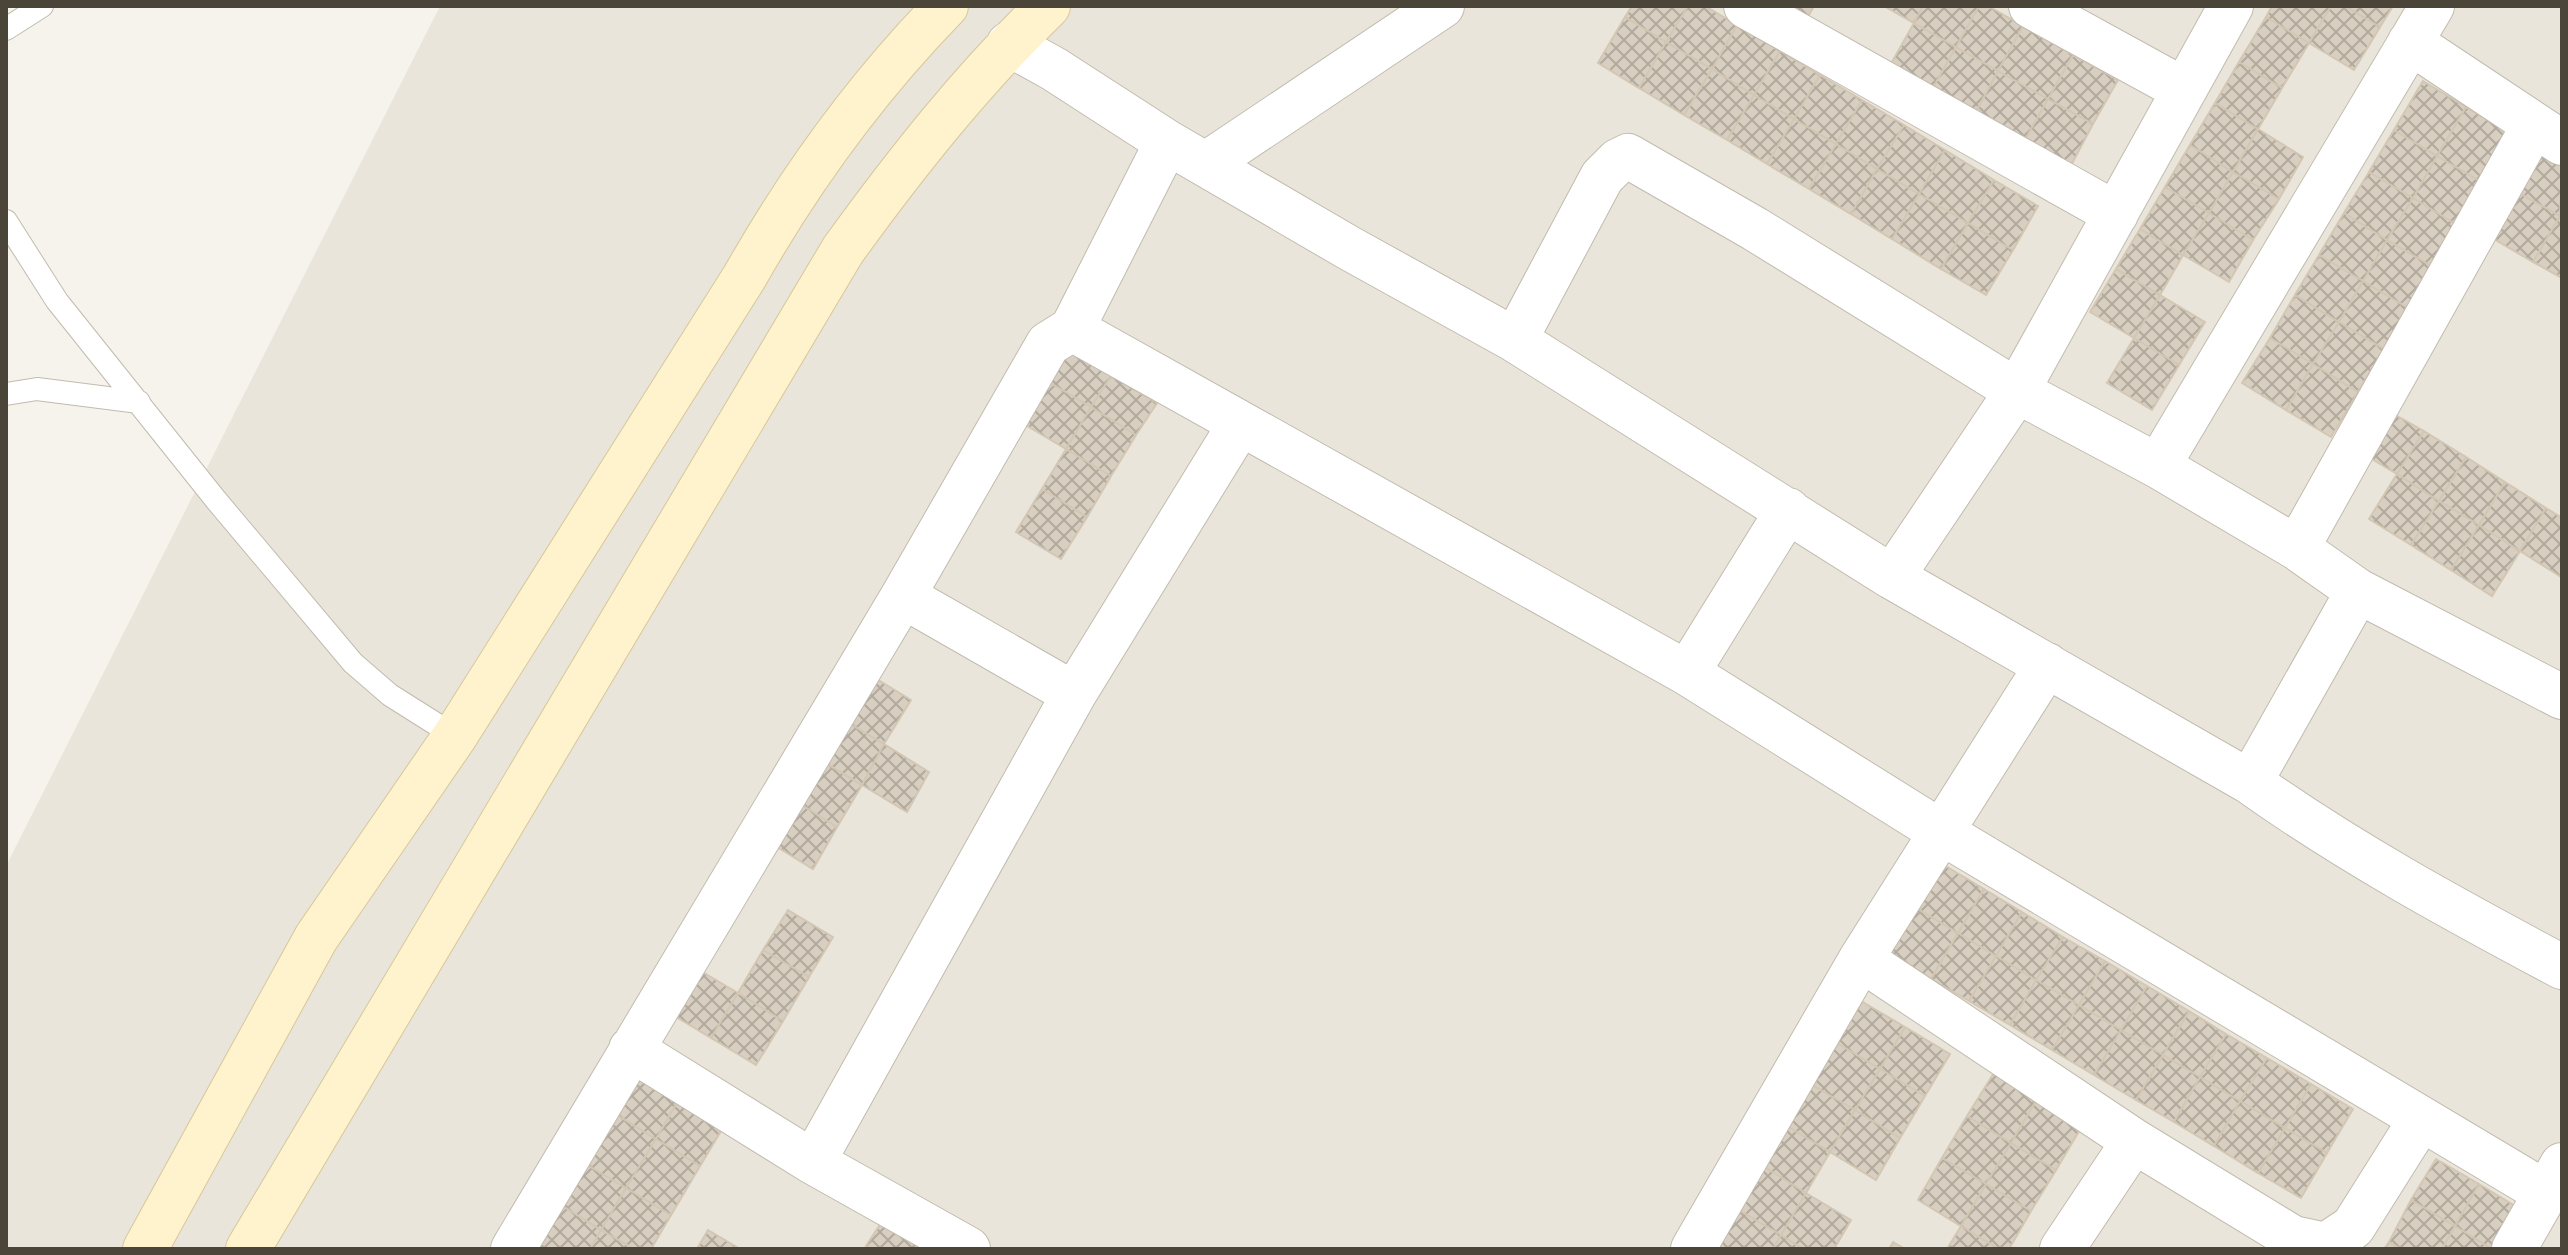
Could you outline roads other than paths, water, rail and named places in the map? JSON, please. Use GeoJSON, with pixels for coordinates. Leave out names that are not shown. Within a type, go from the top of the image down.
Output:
{"type":"FeatureCollection","features":[{"type":"Feature","properties":{"kind":"main road"},"geometry":{"type":"LineString","coordinates":[[145,1249],[316,938],[455,736],[745,276],[782,211],[887,73],[946,6]]}},
{"type":"Feature","properties":{"kind":"main road"},"geometry":{"type":"LineString","coordinates":[[248,1249],[843,250],[952,105],[1048,6]]}},
{"type":"Feature","properties":{"kind":"main road"},"geometry":{"type":"LineString","coordinates":[[179,1249],[228,1156],[241,1121],[252,1055]]}},
{"type":"Feature","properties":{"kind":"street"},"geometry":{"type":"LineString","coordinates":[[1206,164],[1442,6]]}},
{"type":"Feature","properties":{"kind":"street"},"geometry":{"type":"LineString","coordinates":[[1746,6],[2116,214]]}},
{"type":"Feature","properties":{"kind":"street"},"geometry":{"type":"LineString","coordinates":[[2031,6],[2184,90]]}},
{"type":"Feature","properties":{"kind":"street"},"geometry":{"type":"LineString","coordinates":[[1892,577],[2017,391],[2231,6]]}},
{"type":"Feature","properties":{"kind":"street"},"geometry":{"type":"LineString","coordinates":[[2158,466],[2421,24],[2548,134],[2297,548]]}},
{"type":"Feature","properties":{"kind":"street"},"geometry":{"type":"LineString","coordinates":[[1009,44],[1054,69],[1167,142],[1515,340],[1892,577],[2250,782],[2299,816],[2466,916],[2562,967]]}},
{"type":"Feature","properties":{"kind":"street"},"geometry":{"type":"LineString","coordinates":[[513,1249],[903,596],[1048,344],[1072,329],[1167,142]]}},
{"type":"Feature","properties":{"kind":"street"},"geometry":{"type":"LineString","coordinates":[[1515,340],[1602,177],[1628,156],[1755,229],[2017,391],[2158,466],[2297,548],[2358,591],[2562,697]]}},
{"type":"Feature","properties":{"kind":"street"},"geometry":{"type":"LineString","coordinates":[[1072,329],[1687,673],[1941,832],[2421,1119],[2554,1179],[2514,1249]]}},
{"type":"Feature","properties":{"kind":"street"},"geometry":{"type":"LineString","coordinates":[[813,1162],[1074,694],[1240,424]]}},
{"type":"Feature","properties":{"kind":"street"},"geometry":{"type":"LineString","coordinates":[[1687,673],[1788,510]]}},
{"type":"Feature","properties":{"kind":"street"},"geometry":{"type":"LineString","coordinates":[[2250,782],[2358,591]]}},
{"type":"Feature","properties":{"kind":"street"},"geometry":{"type":"LineString","coordinates":[[903,596],[1074,694]]}},
{"type":"Feature","properties":{"kind":"street"},"geometry":{"type":"LineString","coordinates":[[1693,1249],[1861,959],[2047,665]]}},
{"type":"Feature","properties":{"kind":"street"},"geometry":{"type":"LineString","coordinates":[[1861,959],[2134,1141],[2293,1238],[2325,1247],[2353,1227],[2421,1119]]}},
{"type":"Feature","properties":{"kind":"street"},"geometry":{"type":"LineString","coordinates":[[631,1049],[813,1162],[968,1249]]}},
{"type":"Feature","properties":{"kind":"street"},"geometry":{"type":"LineString","coordinates":[[2077,1243],[2134,1141]]}},
{"type":"Feature","properties":{"kind":"lane"},"geometry":{"type":"LineString","coordinates":[[6,29],[42,6]]}},
{"type":"Feature","properties":{"kind":"lane"},"geometry":{"type":"LineString","coordinates":[[6,221],[57,301],[216,500],[353,663],[390,695],[455,736]]}},
{"type":"Feature","properties":{"kind":"lane"},"geometry":{"type":"LineString","coordinates":[[6,394],[37,389],[139,402]]}}]}
